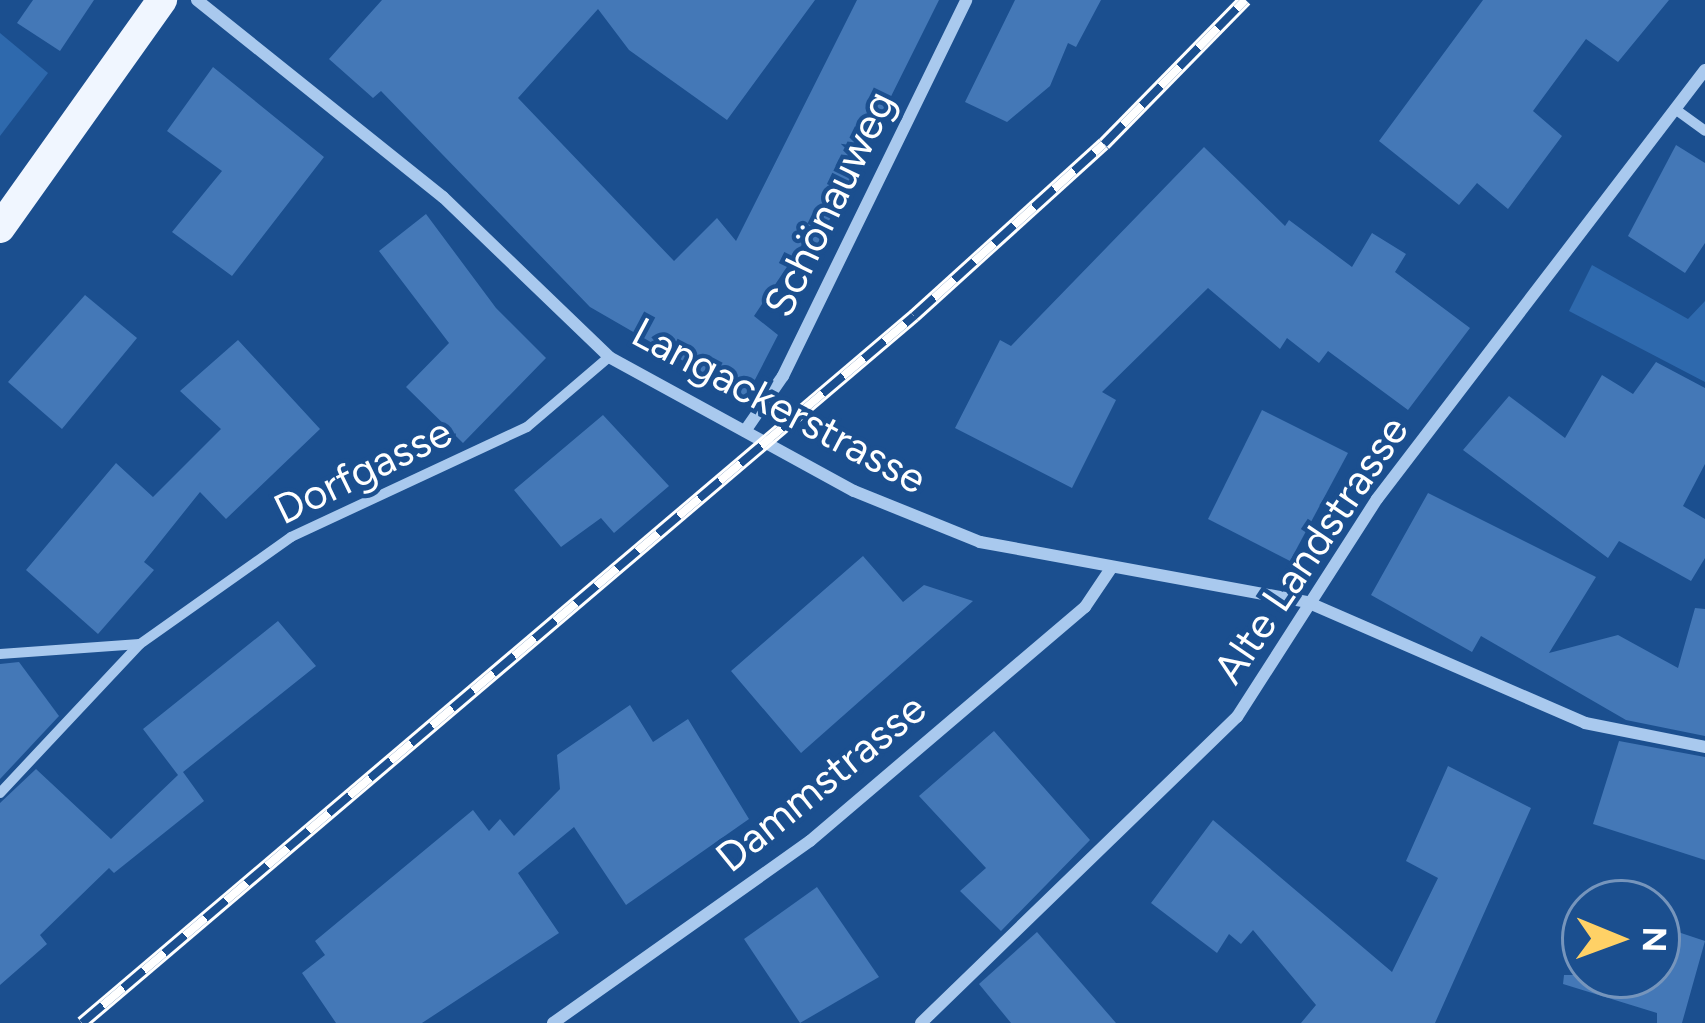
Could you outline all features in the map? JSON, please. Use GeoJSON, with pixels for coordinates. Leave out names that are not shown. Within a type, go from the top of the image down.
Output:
{"type":"FeatureCollection","features":[{"type":"Feature","properties":{"kind":"main road"},"geometry":{"type":"LineString","coordinates":[[0,228],[162,0]]}},
{"type":"Feature","properties":{"kind":"street","name":"Langackerstrasse"},"geometry":{"type":"LineString","coordinates":[[196,0],[443,196],[609,357],[854,491],[980,542],[1110,571],[1307,602],[1585,723],[1705,747]]}},
{"type":"Feature","properties":{"kind":"street","name":"Schönauweg"},"geometry":{"type":"LineString","coordinates":[[746,431],[783,376],[966,0]]}},
{"type":"Feature","properties":{"kind":"street","name":"Alte Landstrasse"},"geometry":{"type":"LineString","coordinates":[[921,1023],[1202,759],[1307,602],[1705,70]]}},
{"type":"Feature","properties":{"kind":"street"},"geometry":{"type":"LineString","coordinates":[[1676,109],[1705,131]]}},
{"type":"Feature","properties":{"kind":"street","name":"Dorfgasse"},"geometry":{"type":"LineString","coordinates":[[0,794],[140,644],[290,536],[527,427],[609,357]]}},
{"type":"Feature","properties":{"kind":"street","name":"Dammstrasse"},"geometry":{"type":"LineString","coordinates":[[554,1023],[810,841],[1084,607],[1110,571]]}},
{"type":"Feature","properties":{"kind":"street"},"geometry":{"type":"LineString","coordinates":[[0,654],[140,644]]}},
{"type":"Feature","properties":{"kind":"shaded area"},"geometry":{"type":"Polygon","coordinates":[[[0,33],[48,73],[0,136],[0,33]]]}},
{"type":"Feature","properties":{"kind":"shaded area"},"geometry":{"type":"Polygon","coordinates":[[[1592,265],[1688,319],[1705,301],[1705,382],[1569,311],[1592,265]]]}},
{"type":"Feature","properties":{"kind":"building"},"geometry":{"type":"Polygon","coordinates":[[[33,0],[94,0],[60,51],[17,23],[33,0]]]}},
{"type":"Feature","properties":{"kind":"building"},"geometry":{"type":"Polygon","coordinates":[[[382,0],[815,0],[727,120],[629,50],[598,9],[518,98],[674,261],[717,218],[736,241],[857,0],[939,0],[815,249],[803,243],[754,316],[778,335],[746,397],[590,307],[381,91],[373,98],[329,59],[382,0]]]}},
{"type":"Feature","properties":{"kind":"building"},"geometry":{"type":"Polygon","coordinates":[[[1015,0],[1101,0],[1076,47],[1068,43],[1050,86],[1007,122],[965,102],[1015,0]]]}},
{"type":"Feature","properties":{"kind":"building"},"geometry":{"type":"Polygon","coordinates":[[[1483,0],[1669,0],[1618,62],[1586,39],[1533,111],[1562,136],[1508,209],[1477,183],[1459,205],[1379,141],[1483,0]]]}},
{"type":"Feature","properties":{"kind":"building"},"geometry":{"type":"Polygon","coordinates":[[[213,67],[324,157],[232,276],[172,232],[222,171],[167,131],[213,67]]]}},
{"type":"Feature","properties":{"kind":"building"},"geometry":{"type":"Polygon","coordinates":[[[1676,145],[1705,163],[1705,243],[1685,273],[1628,236],[1676,145]]]}},
{"type":"Feature","properties":{"kind":"building"},"geometry":{"type":"Polygon","coordinates":[[[1204,147],[1285,226],[1289,220],[1352,267],[1372,233],[1406,254],[1395,272],[1470,328],[1408,410],[1328,351],[1319,363],[1287,338],[1280,349],[1208,288],[1102,392],[1116,400],[1072,488],[955,428],[1000,340],[1011,346],[1204,147]]]}},
{"type":"Feature","properties":{"kind":"building"},"geometry":{"type":"Polygon","coordinates":[[[426,214],[496,308],[546,358],[463,443],[406,387],[449,343],[379,251],[426,214]]]}},
{"type":"Feature","properties":{"kind":"building"},"geometry":{"type":"Polygon","coordinates":[[[85,295],[137,338],[62,429],[8,382],[85,295]]]}},
{"type":"Feature","properties":{"kind":"building"},"geometry":{"type":"Polygon","coordinates":[[[238,340],[320,429],[226,519],[200,492],[144,562],[154,570],[98,634],[26,570],[116,463],[153,497],[221,429],[180,391],[238,340]]]}},
{"type":"Feature","properties":{"kind":"building"},"geometry":{"type":"Polygon","coordinates":[[[1656,362],[1705,388],[1705,464],[1683,506],[1705,519],[1705,558],[1691,581],[1619,541],[1608,558],[1463,450],[1509,396],[1565,438],[1602,375],[1633,394],[1656,362]]]}},
{"type":"Feature","properties":{"kind":"building"},"geometry":{"type":"Polygon","coordinates":[[[1262,410],[1348,453],[1290,561],[1208,519],[1262,410]]]}},
{"type":"Feature","properties":{"kind":"building"},"geometry":{"type":"Polygon","coordinates":[[[603,415],[669,486],[614,533],[601,518],[561,547],[514,490],[603,415]]]}},
{"type":"Feature","properties":{"kind":"building"},"geometry":{"type":"Polygon","coordinates":[[[1428,493],[1596,577],[1549,653],[1618,635],[1678,668],[1695,608],[1705,609],[1705,736],[1626,720],[1481,636],[1472,652],[1371,595],[1428,493]]]}},
{"type":"Feature","properties":{"kind":"building"},"geometry":{"type":"Polygon","coordinates":[[[863,556],[903,602],[924,585],[973,601],[801,753],[731,671],[863,556]]]}},
{"type":"Feature","properties":{"kind":"building"},"geometry":{"type":"Polygon","coordinates":[[[278,621],[316,666],[183,772],[204,801],[114,873],[109,868],[40,935],[47,944],[0,985],[0,803],[36,769],[111,839],[178,775],[143,729],[278,621]]]}},
{"type":"Feature","properties":{"kind":"building"},"geometry":{"type":"Polygon","coordinates":[[[19,662],[59,716],[0,779],[0,664],[19,662]]]}},
{"type":"Feature","properties":{"kind":"building"},"geometry":{"type":"Polygon","coordinates":[[[630,705],[653,742],[688,719],[749,819],[626,905],[574,827],[518,873],[559,933],[422,1023],[336,1023],[302,973],[325,955],[315,941],[473,810],[489,831],[500,819],[514,836],[560,789],[557,755],[630,705]]]}},
{"type":"Feature","properties":{"kind":"building"},"geometry":{"type":"Polygon","coordinates":[[[994,731],[1090,840],[1001,931],[960,891],[986,868],[919,796],[994,731]]]}},
{"type":"Feature","properties":{"kind":"building"},"geometry":{"type":"Polygon","coordinates":[[[1619,741],[1705,757],[1705,860],[1593,824],[1619,741]]]}},
{"type":"Feature","properties":{"kind":"building"},"geometry":{"type":"Polygon","coordinates":[[[1448,766],[1531,808],[1435,1023],[1301,1023],[1316,1005],[1253,930],[1241,944],[1229,934],[1217,953],[1151,903],[1213,820],[1392,972],[1438,878],[1406,861],[1448,766]]]}},
{"type":"Feature","properties":{"kind":"building"},"geometry":{"type":"Polygon","coordinates":[[[817,887],[879,977],[800,1023],[744,939],[817,887]]]}},
{"type":"Feature","properties":{"kind":"building"},"geometry":{"type":"Polygon","coordinates":[[[1037,932],[1116,1023],[1011,1023],[979,984],[1037,932]]]}},
{"type":"Feature","properties":{"kind":"building"},"geometry":{"type":"Polygon","coordinates":[[[1681,933],[1705,941],[1682,1023],[1657,1023],[1657,1013],[1612,999],[1681,999],[1681,933]]]}},
{"type":"Feature","properties":{"kind":"railway"},"geometry":{"type":"LineString","coordinates":[[82,1023],[914,316],[1104,144],[1245,0]]}}]}
